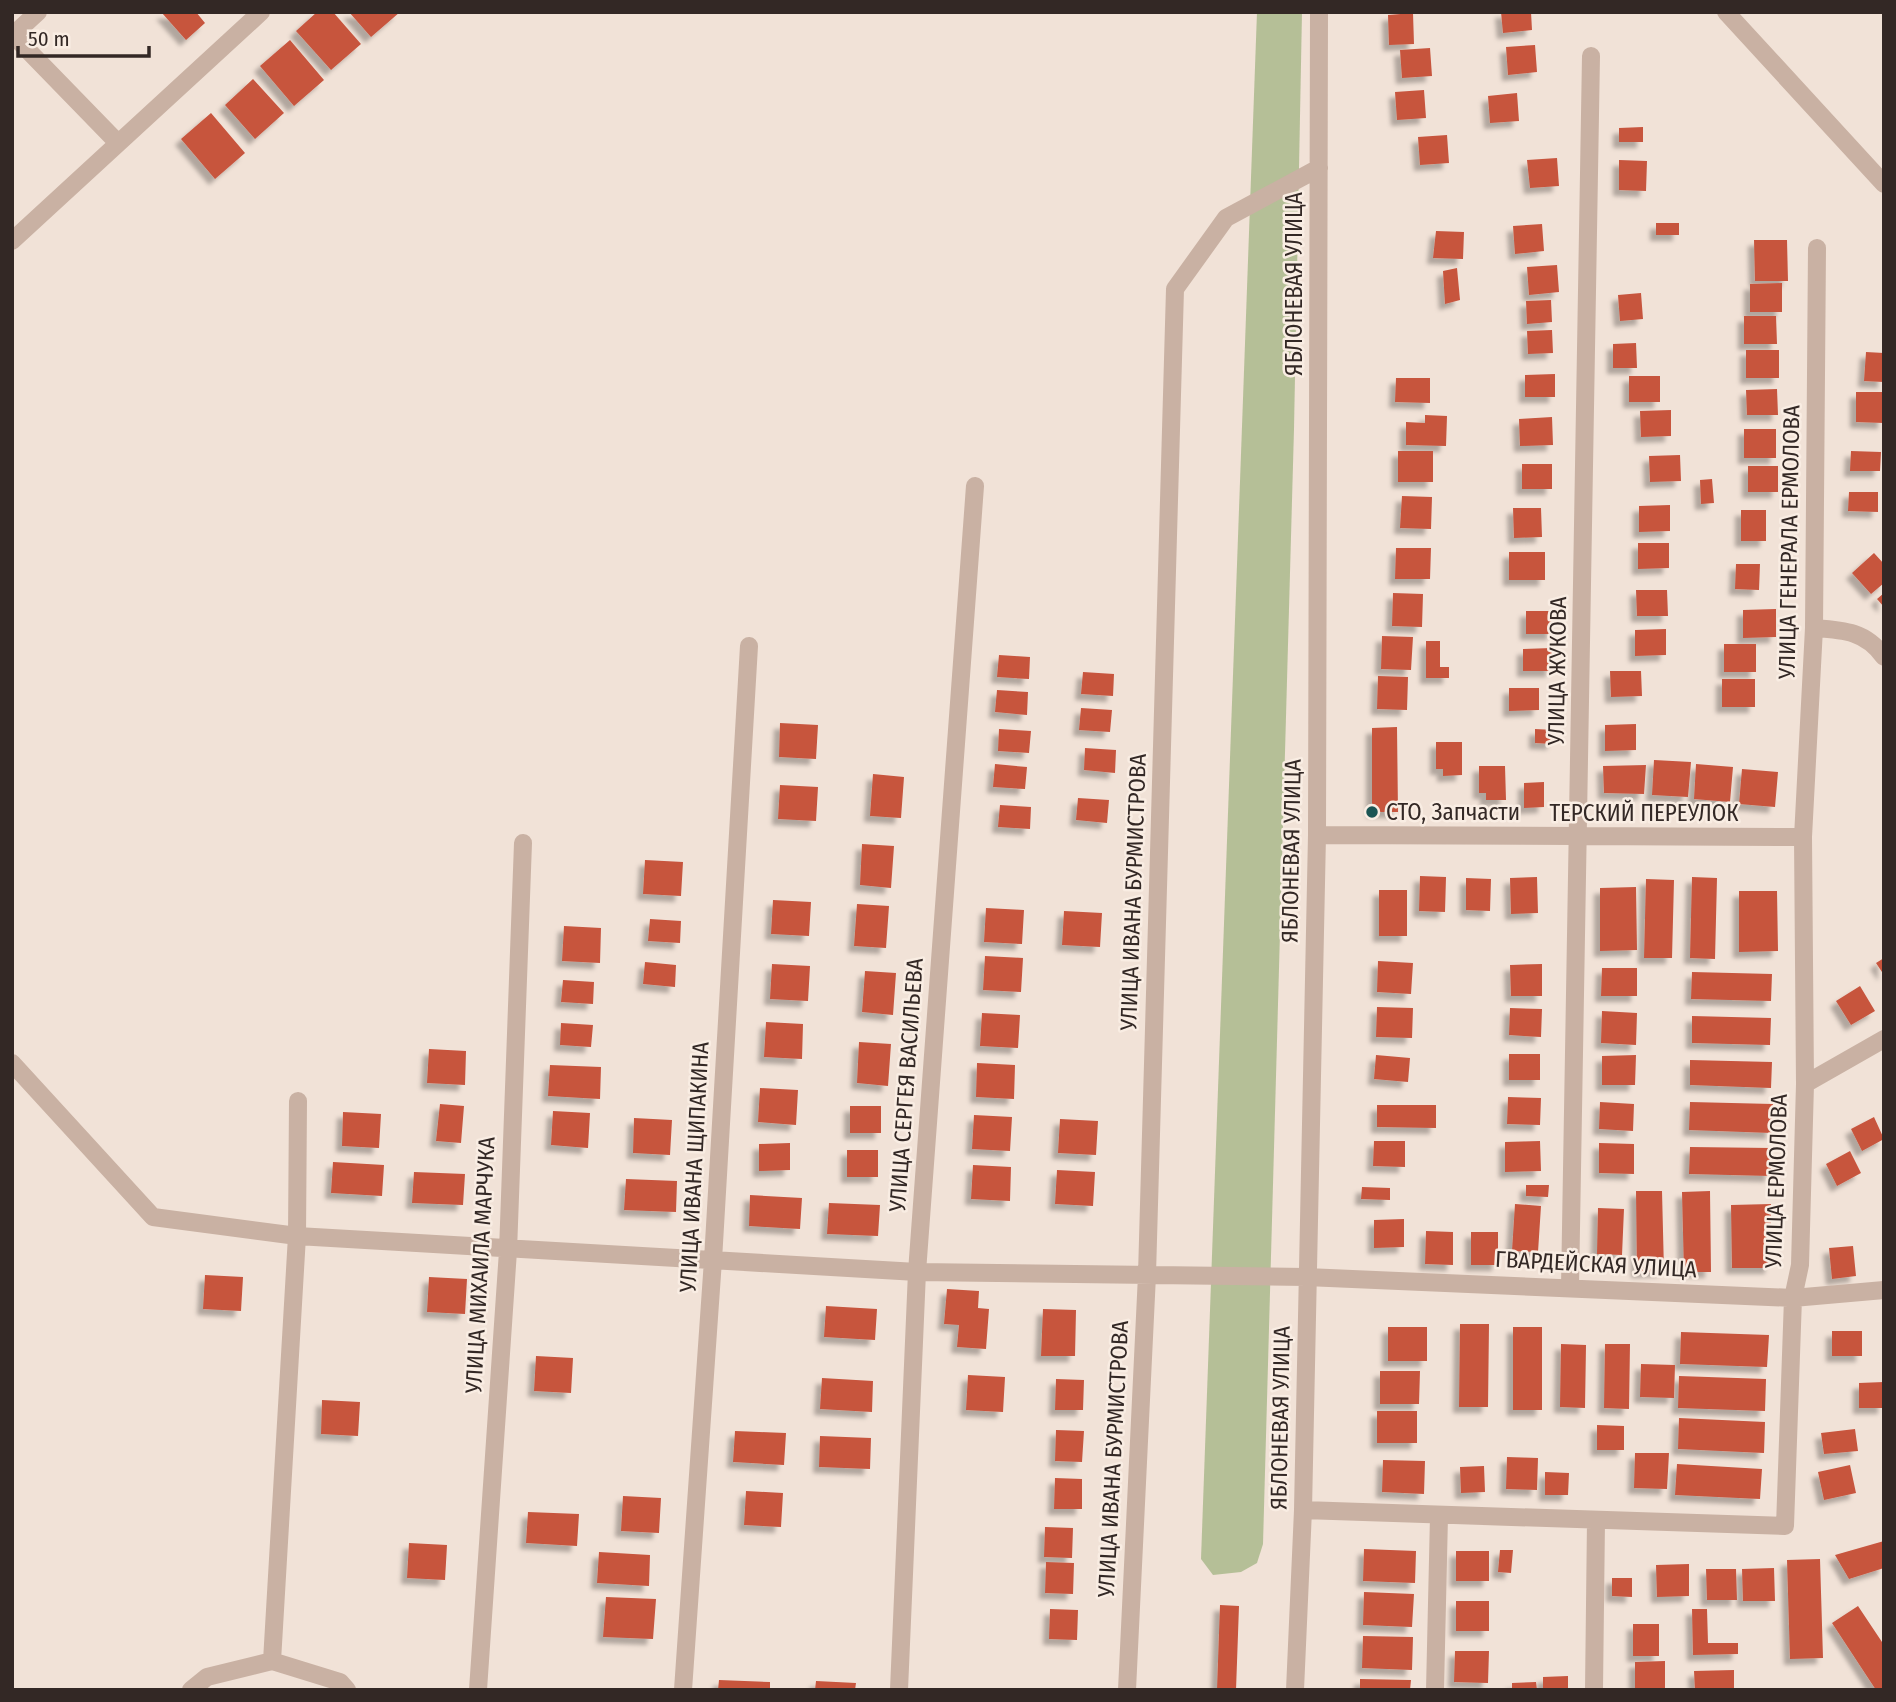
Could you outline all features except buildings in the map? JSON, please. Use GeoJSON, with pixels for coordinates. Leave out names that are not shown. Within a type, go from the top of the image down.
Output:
{"type":"FeatureCollection","features":[{"type":"Feature","properties":{"kind":"street"},"geometry":{"type":"LineString","coordinates":[[38,12],[13,35],[118,143]]}},
{"type":"Feature","properties":{"kind":"street"},"geometry":{"type":"LineString","coordinates":[[12,241],[261,12]]}},
{"type":"Feature","properties":{"kind":"street","name":"ЯБЛОНЕВАЯ УЛИЦА"},"geometry":{"type":"LineString","coordinates":[[1295,1690],[1304,1510],[1317,835],[1319,12]]}},
{"type":"Feature","properties":{"kind":"street"},"geometry":{"type":"LineString","coordinates":[[1726,12],[1884,184]]}},
{"type":"Feature","properties":{"kind":"street","name":"УЛИЦА ЖУКОВА"},"geometry":{"type":"LineString","coordinates":[[1570,1287],[1591,56]]}},
{"type":"Feature","properties":{"kind":"street","name":"УЛИЦА ИВАНА БУРМИСТРОВА"},"geometry":{"type":"LineString","coordinates":[[1127,1690],[1147,1275],[1175,289],[1226,218],[1319,168]]}},
{"type":"Feature","properties":{"kind":"street","name":"УЛИЦА ГЕНЕРАЛА ЕРМОЛОВА"},"geometry":{"type":"LineString","coordinates":[[1803,836],[1814,628],[1817,248]]}},
{"type":"Feature","properties":{"kind":"street","name":"УЛИЦА СЕРГЕЯ ВАСИЛЬЕВА"},"geometry":{"type":"LineString","coordinates":[[899,1690],[916,1272],[975,486]]}},
{"type":"Feature","properties":{"kind":"street"},"geometry":{"type":"LineString","coordinates":[[1814,628],[1849,631],[1873,642],[1884,657]]}},
{"type":"Feature","properties":{"kind":"street","name":"УЛИЦА ИВАНА ЩИПАКИНА"},"geometry":{"type":"LineString","coordinates":[[683,1690],[713,1260],[749,646]]}},
{"type":"Feature","properties":{"kind":"street","name":"ТЕРСКИЙ ПЕРЕУЛОК"},"geometry":{"type":"LineString","coordinates":[[1317,835],[1579,838],[1803,836]]}},
{"type":"Feature","properties":{"kind":"street","name":"УЛИЦА ЕРМОЛОВА"},"geometry":{"type":"LineString","coordinates":[[1595,1520],[1785,1526],[1793,1298],[1800,1265],[1804,1084],[1803,836]]}},
{"type":"Feature","properties":{"kind":"street","name":"УЛИЦА МИХАИЛА МАРЧУКА"},"geometry":{"type":"LineString","coordinates":[[478,1690],[508,1251],[523,843]]}},
{"type":"Feature","properties":{"kind":"street"},"geometry":{"type":"LineString","coordinates":[[1804,1084],[1884,1040]]}},
{"type":"Feature","properties":{"kind":"street","name":"ГВАРДЕЙСКАЯ УЛИЦА"},"geometry":{"type":"LineString","coordinates":[[12,1063],[153,1217],[297,1236],[508,1251],[916,1272],[1307,1277],[1793,1298],[1884,1290]]}},
{"type":"Feature","properties":{"kind":"street"},"geometry":{"type":"LineString","coordinates":[[272,1661],[297,1236],[298,1101]]}},
{"type":"Feature","properties":{"kind":"street"},"geometry":{"type":"LineString","coordinates":[[1304,1510],[1595,1520],[1594,1690]]}},
{"type":"Feature","properties":{"kind":"street"},"geometry":{"type":"LineString","coordinates":[[1435,1690],[1439,1516]]}},
{"type":"Feature","properties":{"kind":"street"},"geometry":{"type":"LineString","coordinates":[[191,1690],[207,1678],[272,1661],[340,1682],[347,1690]]}},
{"type":"Feature","properties":{"kind":"green space"},"geometry":{"type":"Polygon","coordinates":[[[1257,12],[1302,12],[1294,429],[1263,1544],[1257,1563],[1241,1572],[1213,1575],[1201,1559],[1257,12]]]}},
{"type":"Feature","properties":{"kind":"place","name":"СТО, Запчасти"},"geometry":{"type":"Point","coordinates":[1372,812]}}]}
